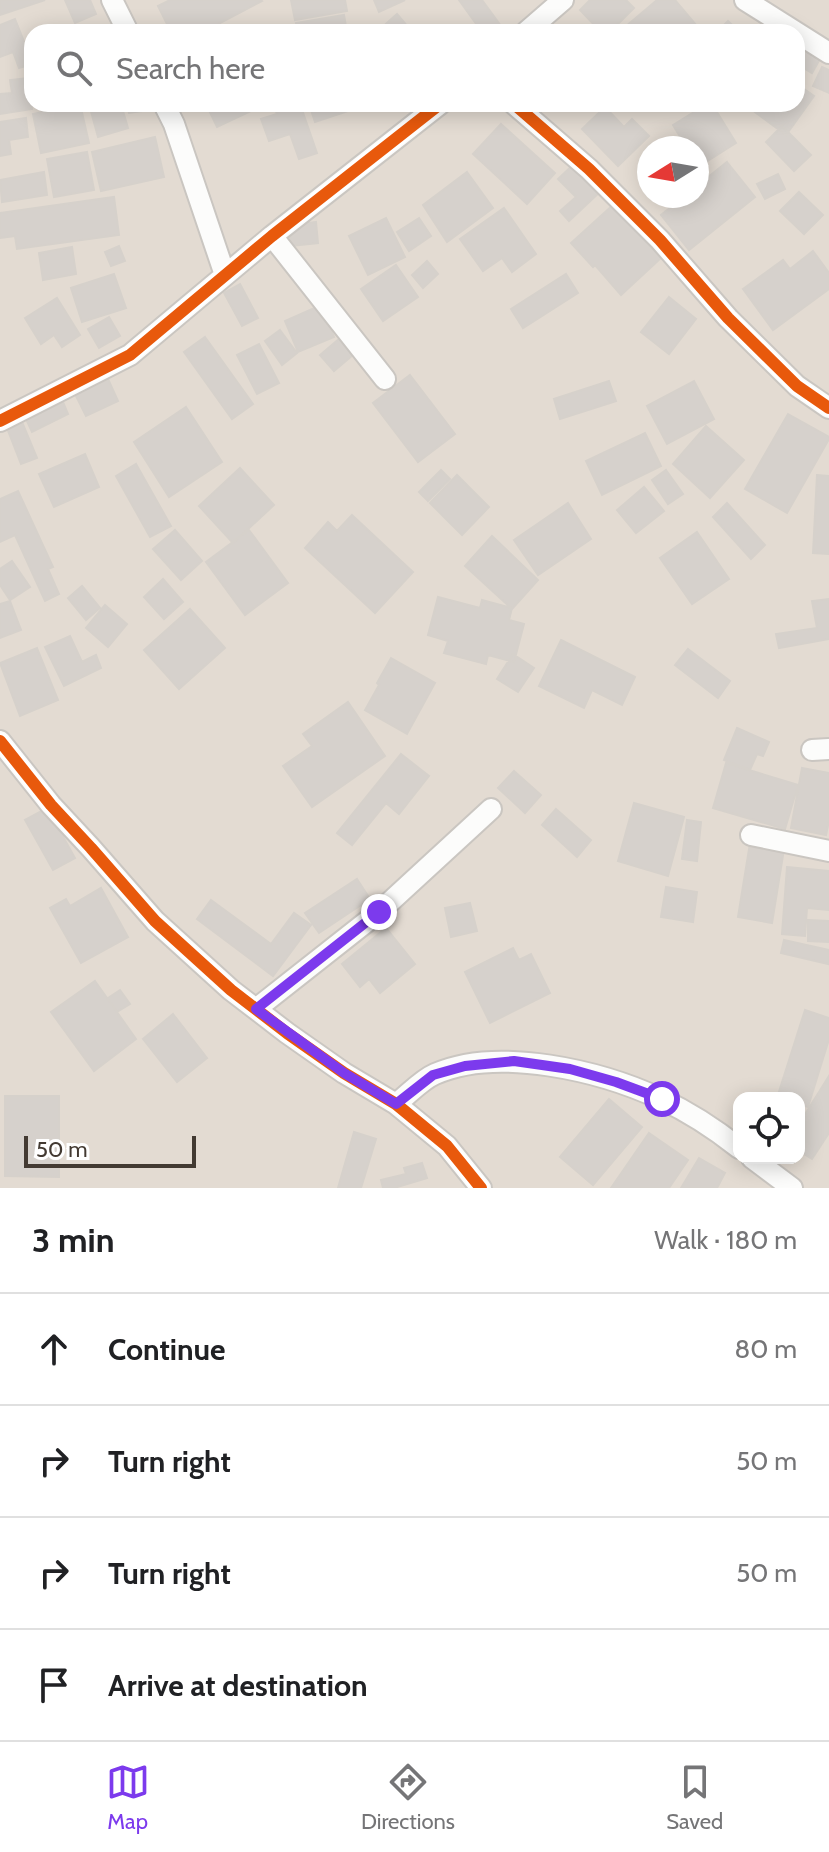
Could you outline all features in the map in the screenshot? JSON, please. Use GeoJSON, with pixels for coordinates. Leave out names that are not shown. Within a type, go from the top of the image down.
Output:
{"type":"FeatureCollection","features":[{"type":"Feature","properties":{"kind":"street"},"geometry":{"type":"LineString","coordinates":[[112,0],[124,24]]}},
{"type":"Feature","properties":{"kind":"street"},"geometry":{"type":"LineString","coordinates":[[535,24],[563,0]]}},
{"type":"Feature","properties":{"kind":"street"},"geometry":{"type":"LineString","coordinates":[[745,0],[783,24]]}},
{"type":"Feature","properties":{"kind":"street"},"geometry":{"type":"LineString","coordinates":[[805,38],[829,53]]}},
{"type":"Feature","properties":{"kind":"street"},"geometry":{"type":"LineString","coordinates":[[168,112],[225,275]]}},
{"type":"Feature","properties":{"kind":"street"},"geometry":{"type":"LineString","coordinates":[[0,421],[130,355],[272,236],[430,112]]}},
{"type":"Feature","properties":{"kind":"street"},"geometry":{"type":"LineString","coordinates":[[523,112],[589,169],[660,240],[728,318],[797,386],[829,408]]}},
{"type":"Feature","properties":{"kind":"street"},"geometry":{"type":"LineString","coordinates":[[272,236],[385,379]]}},
{"type":"Feature","properties":{"kind":"street"},"geometry":{"type":"LineString","coordinates":[[0,741],[51,805],[155,921],[256,1009],[344,1073],[396,1104],[447,1146],[481,1188]]}},
{"type":"Feature","properties":{"kind":"street"},"geometry":{"type":"LineString","coordinates":[[256,1009],[379,912],[491,809]]}},
{"type":"Feature","properties":{"kind":"street"},"geometry":{"type":"LineString","coordinates":[[751,835],[829,851]]}},
{"type":"Feature","properties":{"kind":"street"},"geometry":{"type":"LineString","coordinates":[[396,1104],[433,1075],[465,1066],[514,1061],[570,1069],[662,1099],[710,1126],[733,1143]]}},
{"type":"Feature","properties":{"kind":"street"},"geometry":{"type":"LineString","coordinates":[[760,1164],[792,1188]]}},
{"type":"Feature","properties":{"kind":"shaded area"},"geometry":{"type":"Polygon","coordinates":[[[0,0],[829,0],[829,1188],[0,1188],[0,0]]]}},
{"type":"Feature","properties":{"kind":"building"},"geometry":{"type":"Polygon","coordinates":[[[0,0],[45,0],[0,15],[0,0]]]}},
{"type":"Feature","properties":{"kind":"building"},"geometry":{"type":"Polygon","coordinates":[[[65,0],[90,0],[96,14],[75,23],[65,0]]]}},
{"type":"Feature","properties":{"kind":"building"},"geometry":{"type":"Polygon","coordinates":[[[170,0],[262,1],[218,24],[167,24],[158,6],[170,0]]]}},
{"type":"Feature","properties":{"kind":"building"},"geometry":{"type":"Polygon","coordinates":[[[291,0],[345,0],[347,11],[295,20],[291,0]]]}},
{"type":"Feature","properties":{"kind":"building"},"geometry":{"type":"Polygon","coordinates":[[[374,0],[405,0],[379,12],[374,0]]]}},
{"type":"Feature","properties":{"kind":"building"},"geometry":{"type":"Polygon","coordinates":[[[459,0],[482,0],[500,24],[476,24],[459,0]]]}},
{"type":"Feature","properties":{"kind":"building"},"geometry":{"type":"Polygon","coordinates":[[[590,0],[626,0],[634,8],[618,24],[593,24],[580,10],[590,0]]]}},
{"type":"Feature","properties":{"kind":"building"},"geometry":{"type":"Polygon","coordinates":[[[657,0],[675,0],[695,24],[629,24],[657,0]]]}},
{"type":"Feature","properties":{"kind":"building"},"geometry":{"type":"Polygon","coordinates":[[[397,14],[405,24],[386,24],[397,14]]]}},
{"type":"Feature","properties":{"kind":"building"},"geometry":{"type":"Polygon","coordinates":[[[344,15],[346,24],[296,24],[344,15]]]}},
{"type":"Feature","properties":{"kind":"building"},"geometry":{"type":"Polygon","coordinates":[[[15,19],[24,42],[24,66],[19,68],[13,52],[0,57],[0,25],[15,19]]]}},
{"type":"Feature","properties":{"kind":"building"},"geometry":{"type":"Polygon","coordinates":[[[805,47],[821,57],[812,73],[805,69],[805,47]]]}},
{"type":"Feature","properties":{"kind":"building"},"geometry":{"type":"Polygon","coordinates":[[[822,67],[829,70],[829,93],[813,86],[822,67]]]}},
{"type":"Feature","properties":{"kind":"building"},"geometry":{"type":"Polygon","coordinates":[[[24,78],[24,110],[0,114],[0,94],[12,93],[10,80],[24,78]]]}},
{"type":"Feature","properties":{"kind":"building"},"geometry":{"type":"Polygon","coordinates":[[[805,90],[814,96],[805,109],[805,90]]]}},
{"type":"Feature","properties":{"kind":"building"},"geometry":{"type":"Polygon","coordinates":[[[82,112],[89,143],[41,153],[33,114],[82,112]]]}},
{"type":"Feature","properties":{"kind":"building"},"geometry":{"type":"Polygon","coordinates":[[[91,112],[123,112],[128,128],[98,137],[91,112]]]}},
{"type":"Feature","properties":{"kind":"building"},"geometry":{"type":"Polygon","coordinates":[[[210,112],[249,112],[217,127],[210,112]]]}},
{"type":"Feature","properties":{"kind":"building"},"geometry":{"type":"Polygon","coordinates":[[[303,112],[317,153],[299,159],[290,134],[269,141],[261,119],[303,112]]]}},
{"type":"Feature","properties":{"kind":"building"},"geometry":{"type":"Polygon","coordinates":[[[312,112],[345,112],[315,122],[312,112]]]}},
{"type":"Feature","properties":{"kind":"building"},"geometry":{"type":"Polygon","coordinates":[[[600,112],[610,112],[624,127],[632,119],[649,136],[637,136],[637,148],[618,166],[582,129],[600,112]]]}},
{"type":"Feature","properties":{"kind":"building"},"geometry":{"type":"Polygon","coordinates":[[[694,112],[717,112],[736,143],[709,160],[709,136],[680,136],[673,125],[694,112]]]}},
{"type":"Feature","properties":{"kind":"building"},"geometry":{"type":"Polygon","coordinates":[[[755,112],[803,112],[786,135],[755,112]]]}},
{"type":"Feature","properties":{"kind":"building"},"geometry":{"type":"Polygon","coordinates":[[[26,118],[28,137],[9,140],[11,154],[0,156],[0,122],[26,118]]]}},
{"type":"Feature","properties":{"kind":"building"},"geometry":{"type":"Polygon","coordinates":[[[501,124],[555,173],[527,204],[473,154],[501,124]]]}},
{"type":"Feature","properties":{"kind":"building"},"geometry":{"type":"Polygon","coordinates":[[[782,126],[811,155],[794,171],[766,142],[782,126]]]}},
{"type":"Feature","properties":{"kind":"building"},"geometry":{"type":"Polygon","coordinates":[[[155,137],[164,177],[101,191],[92,152],[155,137]]]}},
{"type":"Feature","properties":{"kind":"building"},"geometry":{"type":"Polygon","coordinates":[[[87,152],[94,190],[54,197],[47,159],[87,152]]]}},
{"type":"Feature","properties":{"kind":"building"},"geometry":{"type":"Polygon","coordinates":[[[727,162],[755,197],[689,250],[661,215],[670,208],[709,208],[709,176],[727,162]]]}},
{"type":"Feature","properties":{"kind":"building"},"geometry":{"type":"Polygon","coordinates":[[[575,163],[601,191],[569,221],[560,211],[576,197],[558,179],[575,163]]]}},
{"type":"Feature","properties":{"kind":"building"},"geometry":{"type":"Polygon","coordinates":[[[44,172],[47,195],[2,202],[0,180],[44,172]]]}},
{"type":"Feature","properties":{"kind":"building"},"geometry":{"type":"Polygon","coordinates":[[[467,172],[493,208],[447,242],[423,205],[467,172]]]}},
{"type":"Feature","properties":{"kind":"building"},"geometry":{"type":"Polygon","coordinates":[[[778,174],[785,189],[765,199],[757,184],[778,174]]]}},
{"type":"Feature","properties":{"kind":"building"},"geometry":{"type":"Polygon","coordinates":[[[799,192],[823,215],[804,234],[780,211],[799,192]]]}},
{"type":"Feature","properties":{"kind":"building"},"geometry":{"type":"Polygon","coordinates":[[[114,197],[119,235],[17,249],[15,236],[0,238],[0,213],[114,197]]]}},
{"type":"Feature","properties":{"kind":"building"},"geometry":{"type":"Polygon","coordinates":[[[613,205],[661,258],[621,295],[571,243],[613,205]]]}},
{"type":"Feature","properties":{"kind":"building"},"geometry":{"type":"Polygon","coordinates":[[[504,208],[536,254],[512,272],[502,258],[483,271],[460,239],[504,208]]]}},
{"type":"Feature","properties":{"kind":"building"},"geometry":{"type":"Polygon","coordinates":[[[386,218],[405,257],[368,275],[349,236],[386,218]]]}},
{"type":"Feature","properties":{"kind":"building"},"geometry":{"type":"Polygon","coordinates":[[[419,218],[431,236],[409,251],[397,232],[419,218]]]}},
{"type":"Feature","properties":{"kind":"building"},"geometry":{"type":"Polygon","coordinates":[[[316,222],[318,243],[291,246],[289,226],[316,222]]]}},
{"type":"Feature","properties":{"kind":"building"},"geometry":{"type":"Polygon","coordinates":[[[119,246],[125,261],[111,266],[105,252],[119,246]]]}},
{"type":"Feature","properties":{"kind":"building"},"geometry":{"type":"Polygon","coordinates":[[[72,247],[76,274],[43,280],[39,253],[72,247]]]}},
{"type":"Feature","properties":{"kind":"building"},"geometry":{"type":"Polygon","coordinates":[[[813,251],[829,273],[829,289],[773,330],[743,289],[783,260],[790,269],[813,251]]]}},
{"type":"Feature","properties":{"kind":"building"},"geometry":{"type":"Polygon","coordinates":[[[427,261],[438,274],[423,288],[412,275],[427,261]]]}},
{"type":"Feature","properties":{"kind":"building"},"geometry":{"type":"Polygon","coordinates":[[[396,265],[418,297],[383,321],[361,289],[396,265]]]}},
{"type":"Feature","properties":{"kind":"building"},"geometry":{"type":"Polygon","coordinates":[[[114,274],[126,308],[82,322],[71,288],[114,274]]]}},
{"type":"Feature","properties":{"kind":"building"},"geometry":{"type":"Polygon","coordinates":[[[566,274],[578,293],[523,328],[511,309],[566,274]]]}},
{"type":"Feature","properties":{"kind":"building"},"geometry":{"type":"Polygon","coordinates":[[[240,284],[258,318],[242,326],[224,293],[240,284]]]}},
{"type":"Feature","properties":{"kind":"building"},"geometry":{"type":"Polygon","coordinates":[[[669,297],[696,319],[669,354],[641,332],[669,297]]]}},
{"type":"Feature","properties":{"kind":"building"},"geometry":{"type":"Polygon","coordinates":[[[57,298],[80,335],[62,347],[54,335],[41,344],[25,318],[57,298]]]}},
{"type":"Feature","properties":{"kind":"building"},"geometry":{"type":"Polygon","coordinates":[[[321,305],[334,337],[298,352],[285,321],[321,305]]]}},
{"type":"Feature","properties":{"kind":"building"},"geometry":{"type":"Polygon","coordinates":[[[109,317],[120,336],[99,348],[88,329],[109,317]]]}},
{"type":"Feature","properties":{"kind":"building"},"geometry":{"type":"Polygon","coordinates":[[[280,330],[297,353],[282,365],[265,341],[280,330]]]}},
{"type":"Feature","properties":{"kind":"building"},"geometry":{"type":"Polygon","coordinates":[[[205,337],[253,404],[232,419],[184,352],[205,337]]]}},
{"type":"Feature","properties":{"kind":"building"},"geometry":{"type":"Polygon","coordinates":[[[339,339],[353,355],[334,371],[320,355],[339,339]]]}},
{"type":"Feature","properties":{"kind":"building"},"geometry":{"type":"Polygon","coordinates":[[[259,344],[279,383],[257,394],[237,355],[259,344]]]}},
{"type":"Feature","properties":{"kind":"building"},"geometry":{"type":"Polygon","coordinates":[[[410,375],[455,434],[418,462],[373,403],[410,375]]]}},
{"type":"Feature","properties":{"kind":"building"},"geometry":{"type":"Polygon","coordinates":[[[108,379],[118,401],[86,416],[75,394],[108,379]]]}},
{"type":"Feature","properties":{"kind":"building"},"geometry":{"type":"Polygon","coordinates":[[[609,381],[616,401],[560,419],[554,399],[609,381]]]}},
{"type":"Feature","properties":{"kind":"building"},"geometry":{"type":"Polygon","coordinates":[[[694,381],[714,419],[667,444],[647,406],[694,381]]]}},
{"type":"Feature","properties":{"kind":"building"},"geometry":{"type":"Polygon","coordinates":[[[63,402],[68,414],[32,432],[26,419],[63,402]]]}},
{"type":"Feature","properties":{"kind":"building"},"geometry":{"type":"Polygon","coordinates":[[[186,407],[222,462],[169,497],[134,442],[186,407]]]}},
{"type":"Feature","properties":{"kind":"building"},"geometry":{"type":"Polygon","coordinates":[[[788,414],[829,439],[787,513],[745,489],[788,414]]]}},
{"type":"Feature","properties":{"kind":"building"},"geometry":{"type":"Polygon","coordinates":[[[22,422],[37,458],[21,464],[7,428],[22,422]]]}},
{"type":"Feature","properties":{"kind":"building"},"geometry":{"type":"Polygon","coordinates":[[[706,426],[744,460],[710,498],[673,464],[706,426]]]}},
{"type":"Feature","properties":{"kind":"building"},"geometry":{"type":"Polygon","coordinates":[[[645,433],[661,466],[602,495],[586,461],[645,433]]]}},
{"type":"Feature","properties":{"kind":"building"},"geometry":{"type":"Polygon","coordinates":[[[85,454],[99,487],[54,507],[39,474],[85,454]]]}},
{"type":"Feature","properties":{"kind":"building"},"geometry":{"type":"Polygon","coordinates":[[[136,464],[171,526],[150,537],[116,476],[136,464]]]}},
{"type":"Feature","properties":{"kind":"building"},"geometry":{"type":"Polygon","coordinates":[[[240,468],[274,505],[233,543],[199,506],[240,468]]]}},
{"type":"Feature","properties":{"kind":"building"},"geometry":{"type":"Polygon","coordinates":[[[441,470],[450,479],[428,501],[419,492],[441,470]]]}},
{"type":"Feature","properties":{"kind":"building"},"geometry":{"type":"Polygon","coordinates":[[[666,470],[683,494],[668,504],[652,480],[666,470]]]}},
{"type":"Feature","properties":{"kind":"building"},"geometry":{"type":"Polygon","coordinates":[[[457,475],[489,507],[462,535],[430,503],[457,475]]]}},
{"type":"Feature","properties":{"kind":"building"},"geometry":{"type":"Polygon","coordinates":[[[817,475],[829,476],[829,554],[813,553],[817,475]]]}},
{"type":"Feature","properties":{"kind":"building"},"geometry":{"type":"Polygon","coordinates":[[[644,487],[664,511],[636,533],[617,510],[644,487]]]}},
{"type":"Feature","properties":{"kind":"building"},"geometry":{"type":"Polygon","coordinates":[[[18,491],[53,567],[48,569],[59,594],[45,601],[15,535],[0,542],[0,499],[18,491]]]}},
{"type":"Feature","properties":{"kind":"building"},"geometry":{"type":"Polygon","coordinates":[[[568,503],[591,539],[538,575],[514,540],[568,503]]]}},
{"type":"Feature","properties":{"kind":"building"},"geometry":{"type":"Polygon","coordinates":[[[727,503],[765,545],[751,559],[713,517],[727,503]]]}},
{"type":"Feature","properties":{"kind":"building"},"geometry":{"type":"Polygon","coordinates":[[[352,515],[413,572],[375,613],[305,548],[328,522],[337,531],[352,515]]]}},
{"type":"Feature","properties":{"kind":"building"},"geometry":{"type":"Polygon","coordinates":[[[175,530],[202,561],[181,580],[153,549],[175,530]]]}},
{"type":"Feature","properties":{"kind":"building"},"geometry":{"type":"Polygon","coordinates":[[[249,530],[288,583],[245,615],[206,562],[249,530]]]}},
{"type":"Feature","properties":{"kind":"building"},"geometry":{"type":"Polygon","coordinates":[[[697,532],[729,579],[692,604],[660,558],[697,532]]]}},
{"type":"Feature","properties":{"kind":"building"},"geometry":{"type":"Polygon","coordinates":[[[492,536],[538,580],[512,609],[465,566],[492,536]]]}},
{"type":"Feature","properties":{"kind":"building"},"geometry":{"type":"Polygon","coordinates":[[[12,561],[30,587],[10,600],[0,585],[0,569],[12,561]]]}},
{"type":"Feature","properties":{"kind":"building"},"geometry":{"type":"Polygon","coordinates":[[[163,579],[183,602],[164,619],[144,597],[163,579]]]}},
{"type":"Feature","properties":{"kind":"building"},"geometry":{"type":"Polygon","coordinates":[[[82,586],[100,608],[86,620],[68,598],[82,586]]]}},
{"type":"Feature","properties":{"kind":"building"},"geometry":{"type":"Polygon","coordinates":[[[438,597],[480,608],[482,600],[512,608],[509,620],[524,624],[514,662],[488,655],[486,664],[444,653],[448,641],[428,635],[438,597]]]}},
{"type":"Feature","properties":{"kind":"building"},"geometry":{"type":"Polygon","coordinates":[[[829,599],[829,639],[779,648],[776,634],[817,628],[812,601],[829,599]]]}},
{"type":"Feature","properties":{"kind":"building"},"geometry":{"type":"Polygon","coordinates":[[[10,601],[21,630],[0,638],[0,604],[10,601]]]}},
{"type":"Feature","properties":{"kind":"building"},"geometry":{"type":"Polygon","coordinates":[[[105,605],[127,624],[108,647],[86,628],[105,605]]]}},
{"type":"Feature","properties":{"kind":"building"},"geometry":{"type":"Polygon","coordinates":[[[190,609],[225,648],[179,689],[144,650],[190,609]]]}},
{"type":"Feature","properties":{"kind":"building"},"geometry":{"type":"Polygon","coordinates":[[[70,636],[82,662],[96,655],[101,668],[64,686],[45,647],[70,636]]]}},
{"type":"Feature","properties":{"kind":"building"},"geometry":{"type":"Polygon","coordinates":[[[561,640],[635,677],[622,705],[592,690],[584,708],[539,686],[561,640]]]}},
{"type":"Feature","properties":{"kind":"building"},"geometry":{"type":"Polygon","coordinates":[[[37,648],[58,700],[20,716],[0,663],[37,648]]]}},
{"type":"Feature","properties":{"kind":"building"},"geometry":{"type":"Polygon","coordinates":[[[688,649],[730,681],[718,698],[675,665],[688,649]]]}},
{"type":"Feature","properties":{"kind":"building"},"geometry":{"type":"Polygon","coordinates":[[[513,654],[534,668],[518,692],[497,679],[513,654]]]}},
{"type":"Feature","properties":{"kind":"building"},"geometry":{"type":"Polygon","coordinates":[[[391,658],[435,683],[407,734],[365,710],[391,658]]]}},
{"type":"Feature","properties":{"kind":"building"},"geometry":{"type":"Polygon","coordinates":[[[348,702],[385,756],[312,807],[283,766],[312,746],[303,734],[348,702]]]}},
{"type":"Feature","properties":{"kind":"building"},"geometry":{"type":"Polygon","coordinates":[[[737,728],[769,742],[763,756],[757,754],[750,770],[724,760],[737,728]]]}},
{"type":"Feature","properties":{"kind":"building"},"geometry":{"type":"Polygon","coordinates":[[[401,754],[429,776],[399,814],[386,803],[352,845],[337,833],[401,754]]]}},
{"type":"Feature","properties":{"kind":"building"},"geometry":{"type":"Polygon","coordinates":[[[726,763],[798,785],[785,829],[713,808],[726,763]]]}},
{"type":"Feature","properties":{"kind":"building"},"geometry":{"type":"Polygon","coordinates":[[[802,768],[829,773],[826,835],[791,828],[802,768]]]}},
{"type":"Feature","properties":{"kind":"building"},"geometry":{"type":"Polygon","coordinates":[[[514,771],[541,795],[525,813],[498,788],[514,771]]]}},
{"type":"Feature","properties":{"kind":"building"},"geometry":{"type":"Polygon","coordinates":[[[634,803],[684,817],[668,876],[618,861],[634,803]]]}},
{"type":"Feature","properties":{"kind":"building"},"geometry":{"type":"Polygon","coordinates":[[[47,808],[75,858],[53,870],[25,820],[47,808]]]}},
{"type":"Feature","properties":{"kind":"building"},"geometry":{"type":"Polygon","coordinates":[[[556,809],[591,840],[577,857],[542,825],[556,809]]]}},
{"type":"Feature","properties":{"kind":"building"},"geometry":{"type":"Polygon","coordinates":[[[687,820],[701,822],[697,861],[682,859],[687,820]]]}},
{"type":"Feature","properties":{"kind":"building"},"geometry":{"type":"Polygon","coordinates":[[[751,837],[785,843],[772,923],[738,917],[751,837]]]}},
{"type":"Feature","properties":{"kind":"building"},"geometry":{"type":"Polygon","coordinates":[[[787,867],[829,871],[829,910],[807,908],[805,936],[782,934],[787,867]]]}},
{"type":"Feature","properties":{"kind":"building"},"geometry":{"type":"Polygon","coordinates":[[[357,879],[370,899],[319,933],[305,913],[357,879]]]}},
{"type":"Feature","properties":{"kind":"building"},"geometry":{"type":"Polygon","coordinates":[[[666,887],[697,892],[693,922],[661,917],[666,887]]]}},
{"type":"Feature","properties":{"kind":"building"},"geometry":{"type":"Polygon","coordinates":[[[101,888],[128,937],[81,963],[50,908],[66,899],[70,906],[101,888]]]}},
{"type":"Feature","properties":{"kind":"building"},"geometry":{"type":"Polygon","coordinates":[[[211,900],[271,944],[294,913],[311,925],[273,976],[197,919],[211,900]]]}},
{"type":"Feature","properties":{"kind":"building"},"geometry":{"type":"Polygon","coordinates":[[[470,903],[477,931],[451,937],[445,908],[470,903]]]}},
{"type":"Feature","properties":{"kind":"building"},"geometry":{"type":"Polygon","coordinates":[[[808,920],[829,921],[829,942],[808,941],[808,920]]]}},
{"type":"Feature","properties":{"kind":"building"},"geometry":{"type":"Polygon","coordinates":[[[386,928],[415,964],[380,993],[369,979],[360,987],[342,964],[386,928]]]}},
{"type":"Feature","properties":{"kind":"building"},"geometry":{"type":"Polygon","coordinates":[[[784,940],[829,950],[828,964],[781,953],[784,940]]]}},
{"type":"Feature","properties":{"kind":"building"},"geometry":{"type":"Polygon","coordinates":[[[513,948],[519,960],[531,954],[550,993],[490,1023],[465,972],[513,948]]]}},
{"type":"Feature","properties":{"kind":"building"},"geometry":{"type":"Polygon","coordinates":[[[95,981],[136,1039],[94,1071],[51,1012],[95,981]]]}},
{"type":"Feature","properties":{"kind":"building"},"geometry":{"type":"Polygon","coordinates":[[[120,990],[130,1004],[117,1012],[108,998],[120,990]]]}},
{"type":"Feature","properties":{"kind":"building"},"geometry":{"type":"Polygon","coordinates":[[[805,1010],[829,1018],[829,1039],[808,1107],[805,1106],[805,1092],[779,1092],[805,1010]]]}},
{"type":"Feature","properties":{"kind":"building"},"geometry":{"type":"Polygon","coordinates":[[[173,1014],[207,1058],[177,1082],[143,1039],[173,1014]]]}},
{"type":"Feature","properties":{"kind":"building"},"geometry":{"type":"Polygon","coordinates":[[[829,1076],[829,1133],[812,1159],[805,1155],[805,1114],[829,1076]]]}},
{"type":"Feature","properties":{"kind":"building"},"geometry":{"type":"Polygon","coordinates":[[[5,1096],[59,1096],[59,1177],[5,1176],[5,1096]]]}},
{"type":"Feature","properties":{"kind":"building"},"geometry":{"type":"Polygon","coordinates":[[[609,1099],[642,1127],[593,1185],[560,1157],[609,1099]]]}},
{"type":"Feature","properties":{"kind":"building"},"geometry":{"type":"Polygon","coordinates":[[[354,1132],[376,1139],[361,1188],[338,1188],[354,1132]]]}},
{"type":"Feature","properties":{"kind":"building"},"geometry":{"type":"Polygon","coordinates":[[[649,1133],[688,1160],[669,1188],[611,1188],[649,1133]]]}},
{"type":"Feature","properties":{"kind":"building"},"geometry":{"type":"Polygon","coordinates":[[[699,1158],[725,1173],[717,1188],[681,1188],[699,1158]]]}},
{"type":"Feature","properties":{"kind":"building"},"geometry":{"type":"Polygon","coordinates":[[[422,1163],[427,1178],[394,1188],[383,1188],[381,1180],[406,1174],[404,1168],[422,1163]]]}},
{"type":"Feature","properties":{"kind":"cycle path"},"geometry":{"type":"LineString","coordinates":[[0,421],[130,355],[272,236],[430,112]]}},
{"type":"Feature","properties":{"kind":"cycle path"},"geometry":{"type":"LineString","coordinates":[[523,112],[589,169],[660,240],[728,318],[797,386],[829,408]]}},
{"type":"Feature","properties":{"kind":"cycle path"},"geometry":{"type":"LineString","coordinates":[[0,741],[51,805],[155,921],[231,990],[287,1033],[344,1073],[396,1104],[447,1146],[481,1188]]}},
{"type":"Feature","properties":{"kind":"route"},"geometry":{"type":"LineString","coordinates":[[379,912],[256,1009],[344,1073],[396,1104],[433,1075],[465,1066],[514,1061],[570,1069],[662,1099]]}}]}
